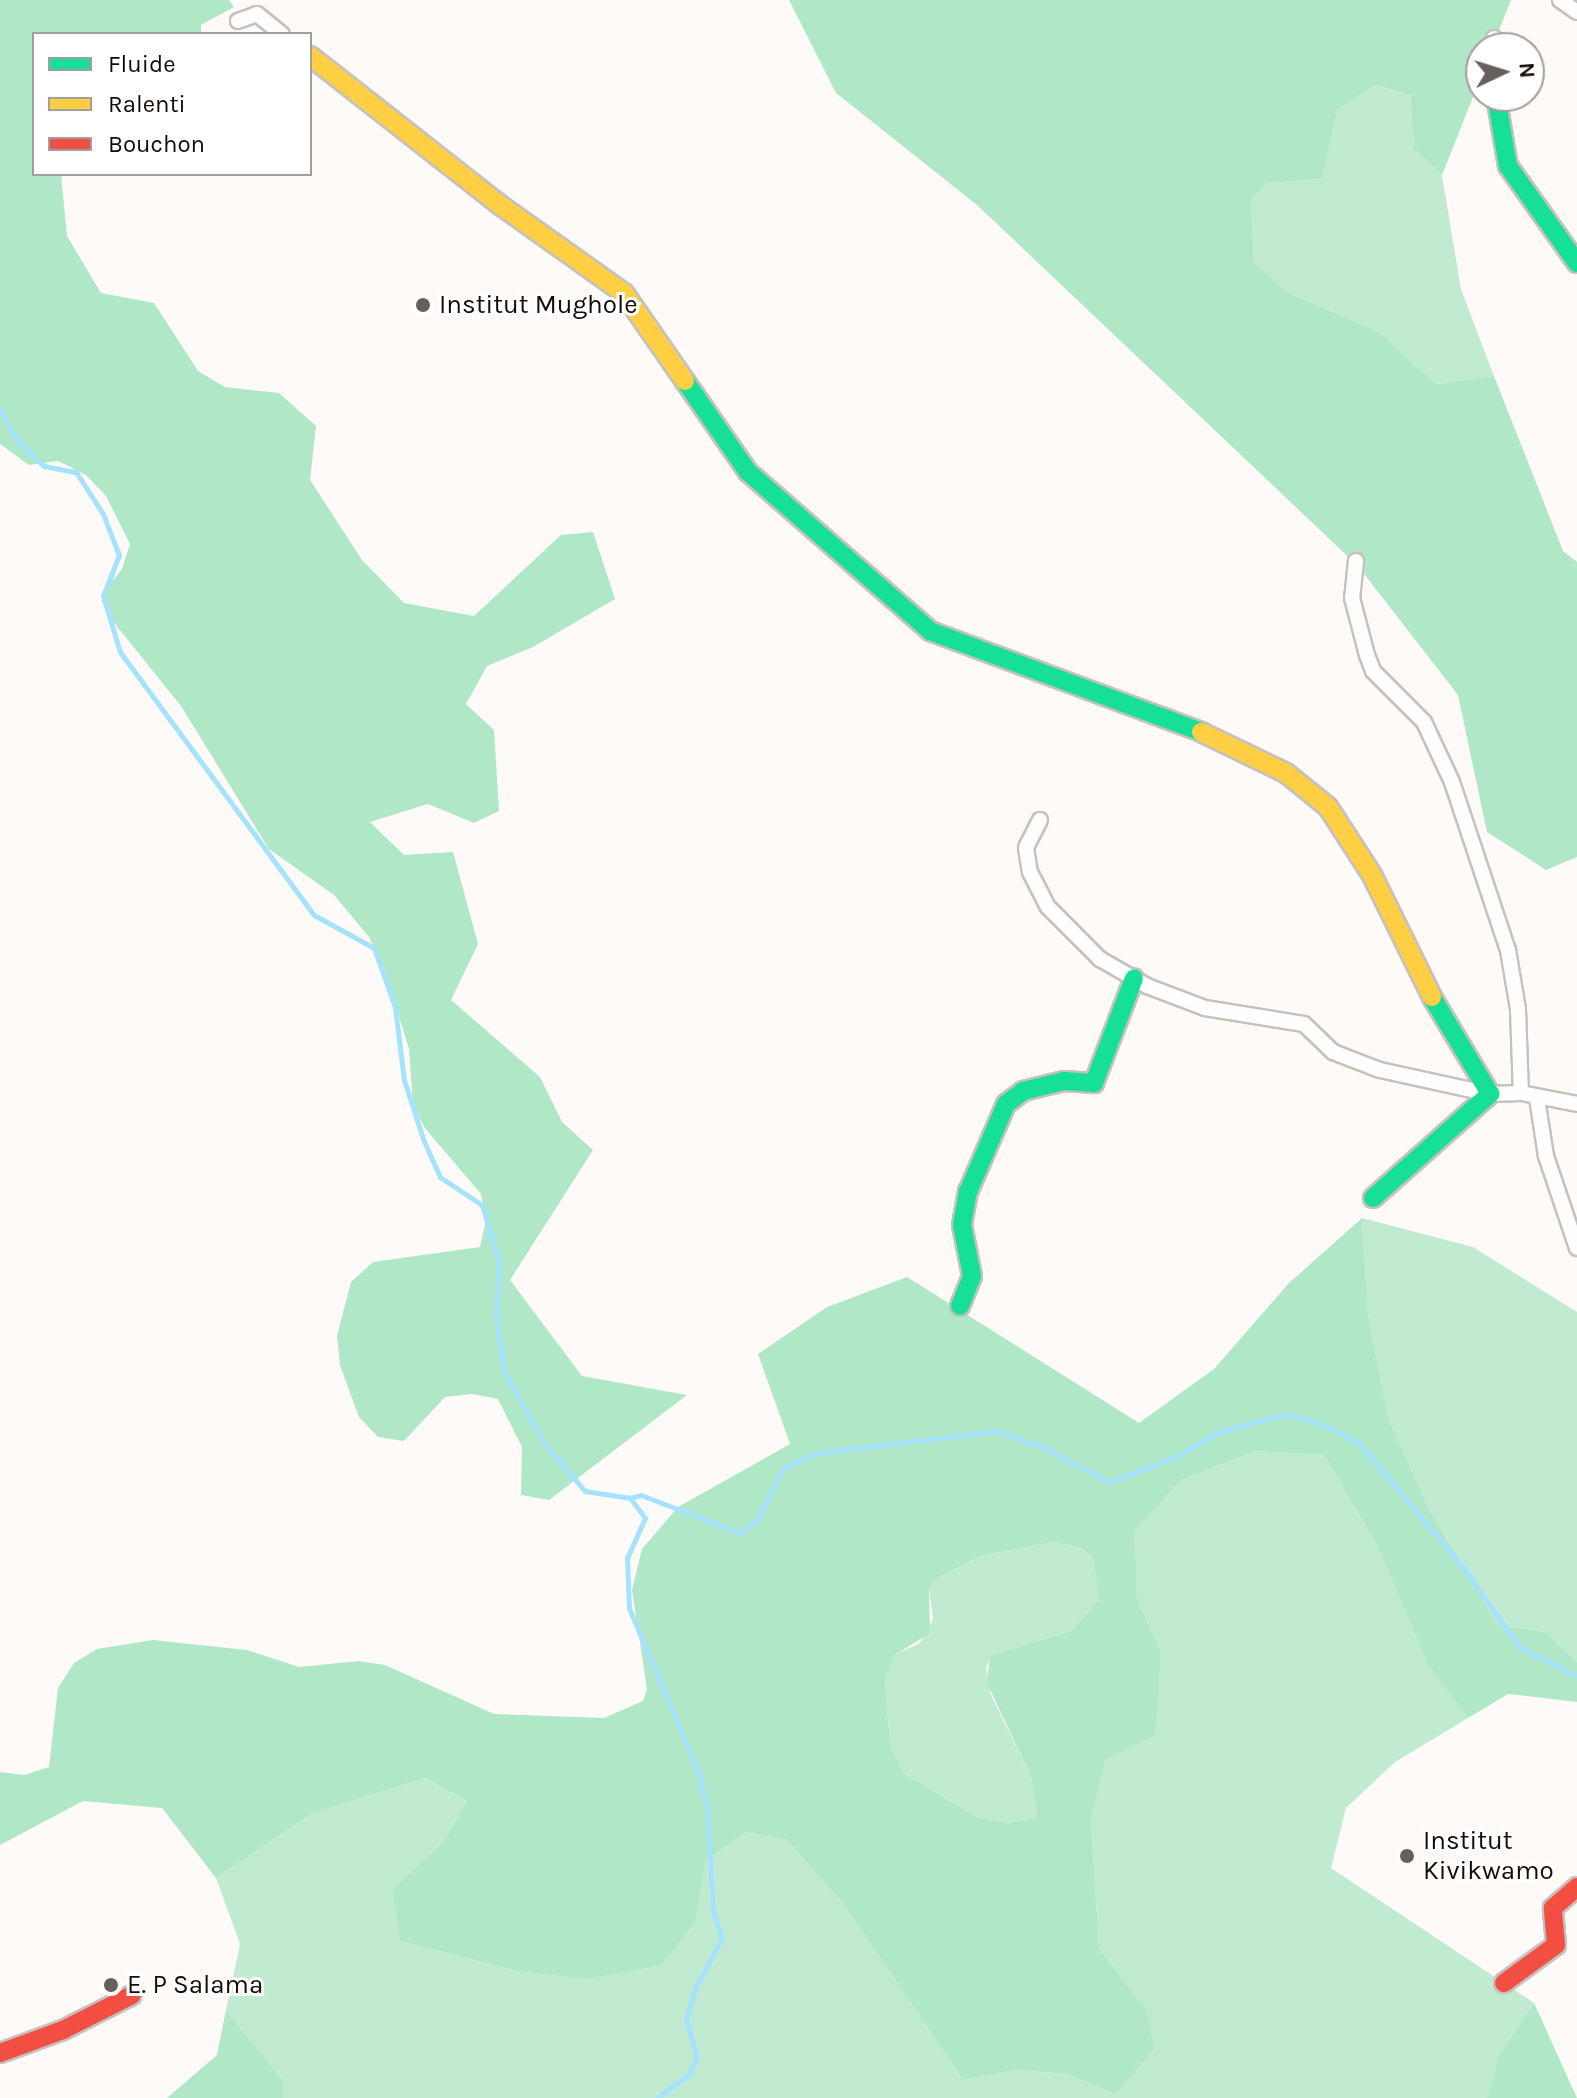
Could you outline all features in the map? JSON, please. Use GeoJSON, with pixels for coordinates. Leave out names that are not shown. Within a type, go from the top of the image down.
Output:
{"type":"FeatureCollection","features":[{"type":"Feature","properties":{"kind":"street"},"geometry":{"type":"LineString","coordinates":[[1560,0],[1577,12]]}},
{"type":"Feature","properties":{"kind":"street"},"geometry":{"type":"LineString","coordinates":[[238,21],[254,7],[280,32]]}},
{"type":"Feature","properties":{"kind":"street"},"geometry":{"type":"LineString","coordinates":[[312,58],[500,205],[624,293],[748,472],[930,631],[1237,746],[1286,773],[1328,807],[1372,875],[1441,1014],[1490,1094]]}},
{"type":"Feature","properties":{"kind":"street"},"geometry":{"type":"LineString","coordinates":[[1499,112],[1508,166],[1577,263]]}},
{"type":"Feature","properties":{"kind":"street"},"geometry":{"type":"LineString","coordinates":[[1356,561],[1352,598],[1362,643],[1373,671],[1424,722],[1452,782],[1508,950],[1518,1009],[1521,1093]]}},
{"type":"Feature","properties":{"kind":"street"},"geometry":{"type":"LineString","coordinates":[[1040,820],[1026,848],[1030,872],[1048,907],[1100,959],[1134,978],[1205,1008],[1304,1024],[1333,1052],[1380,1070],[1490,1094],[1521,1093],[1577,1104]]}},
{"type":"Feature","properties":{"kind":"street"},"geometry":{"type":"LineString","coordinates":[[960,1306],[972,1276],[962,1225],[968,1192],[1006,1104],[1023,1091],[1064,1081],[1094,1083],[1134,978]]}},
{"type":"Feature","properties":{"kind":"street"},"geometry":{"type":"LineString","coordinates":[[1373,1198],[1490,1094]]}},
{"type":"Feature","properties":{"kind":"street"},"geometry":{"type":"LineString","coordinates":[[1537,1098],[1546,1156],[1577,1248]]}},
{"type":"Feature","properties":{"kind":"street"},"geometry":{"type":"LineString","coordinates":[[1504,1983],[1556,1945],[1553,1908],[1577,1887]]}},
{"type":"Feature","properties":{"kind":"street"},"geometry":{"type":"LineString","coordinates":[[0,2053],[63,2030],[132,1995]]}},
{"type":"Feature","properties":{"kind":"green space"},"geometry":{"type":"Polygon","coordinates":[[[0,0],[229,0],[234,7],[201,25],[201,32],[32,32],[32,176],[61,176],[67,236],[101,293],[154,303],[198,371],[225,387],[279,393],[316,426],[310,480],[362,560],[404,603],[474,616],[561,535],[593,532],[615,599],[533,647],[487,666],[466,704],[494,730],[499,811],[474,823],[428,804],[370,822],[404,855],[453,852],[478,944],[451,1000],[540,1077],[562,1122],[593,1150],[510,1280],[582,1376],[687,1395],[549,1500],[521,1495],[522,1447],[498,1399],[472,1394],[445,1397],[404,1441],[378,1437],[359,1417],[340,1365],[337,1336],[351,1282],[373,1262],[480,1247],[486,1220],[481,1194],[424,1127],[413,1105],[409,1049],[384,968],[369,937],[334,895],[269,849],[181,706],[111,619],[104,591],[122,569],[130,544],[106,496],[86,475],[58,461],[29,465],[0,444],[0,0]]]}},
{"type":"Feature","properties":{"kind":"green space"},"geometry":{"type":"Polygon","coordinates":[[[789,0],[1511,0],[1498,32],[1465,32],[1467,112],[1442,175],[1414,148],[1410,95],[1376,85],[1338,109],[1322,179],[1266,183],[1251,200],[1254,263],[1287,292],[1379,332],[1436,384],[1494,376],[1563,551],[1577,562],[1577,857],[1546,870],[1487,832],[1458,695],[1358,566],[977,205],[836,93],[789,0]]]}},
{"type":"Feature","properties":{"kind":"green space"},"geometry":{"type":"Polygon","coordinates":[[[1376,85],[1410,95],[1414,147],[1442,175],[1461,289],[1494,376],[1436,384],[1379,332],[1287,292],[1254,264],[1251,200],[1265,183],[1322,179],[1338,109],[1376,85]]]}},
{"type":"Feature","properties":{"kind":"green space"},"geometry":{"type":"Polygon","coordinates":[[[1362,1218],[1473,1247],[1577,1312],[1577,1662],[1546,1632],[1498,1625],[1429,1509],[1388,1417],[1368,1314],[1362,1218]]]}},
{"type":"Feature","properties":{"kind":"green space"},"geometry":{"type":"Polygon","coordinates":[[[1362,1218],[1368,1314],[1388,1417],[1429,1509],[1498,1625],[1546,1632],[1577,1662],[1577,1702],[1508,1694],[1468,1718],[1428,1665],[1377,1545],[1324,1455],[1256,1451],[1181,1480],[1135,1530],[1137,1599],[1161,1652],[1155,1735],[1106,1759],[1091,1820],[1099,1948],[1147,2011],[1154,2049],[1115,2094],[1067,2074],[1015,2070],[963,2080],[845,1906],[787,1840],[745,1832],[706,1861],[695,1922],[661,1965],[585,1979],[517,1971],[400,1941],[392,1889],[443,1842],[467,1801],[424,1778],[313,1813],[216,1878],[162,1808],[83,1801],[0,1845],[0,1772],[24,1775],[49,1767],[58,1688],[74,1663],[97,1649],[153,1640],[247,1650],[299,1667],[359,1661],[385,1665],[494,1714],[604,1718],[643,1701],[647,1689],[632,1590],[642,1549],[678,1507],[790,1444],[758,1354],[827,1307],[907,1277],[1139,1423],[1214,1369],[1289,1283],[1362,1218]],[[1053,1542],[980,1556],[938,1578],[929,1588],[930,1633],[895,1655],[885,1681],[890,1744],[904,1773],[976,1817],[1008,1823],[1037,1817],[1031,1777],[987,1683],[990,1656],[1071,1631],[1099,1599],[1093,1559],[1082,1548],[1053,1542]]]}},
{"type":"Feature","properties":{"kind":"green space"},"geometry":{"type":"Polygon","coordinates":[[[1256,1451],[1324,1455],[1377,1545],[1428,1665],[1468,1718],[1395,1762],[1346,1808],[1331,1868],[1534,2003],[1499,2055],[1487,2098],[283,2098],[284,2082],[226,2010],[240,1944],[216,1878],[313,1813],[423,1778],[467,1801],[443,1842],[392,1889],[400,1941],[517,1971],[585,1979],[694,1922],[706,1861],[745,1832],[787,1840],[845,1906],[963,2080],[1015,2070],[1067,2074],[1115,2094],[1147,2011],[1099,1948],[1091,1820],[1106,1759],[1161,1652],[1137,1599],[1135,1529],[1181,1480],[1256,1451]]]}},
{"type":"Feature","properties":{"kind":"green space"},"geometry":{"type":"Polygon","coordinates":[[[1053,1542],[1082,1548],[1093,1559],[1099,1599],[1071,1631],[991,1656],[986,1668],[991,1695],[1031,1777],[1037,1817],[1008,1823],[976,1817],[904,1773],[890,1744],[885,1681],[895,1655],[920,1643],[933,1619],[929,1588],[938,1578],[980,1556],[1053,1542]]]}},
{"type":"Feature","properties":{"kind":"green space"},"geometry":{"type":"Polygon","coordinates":[[[1534,2003],[1577,2098],[1487,2098],[1499,2055],[1534,2003]]]}},
{"type":"Feature","properties":{"kind":"green space"},"geometry":{"type":"Polygon","coordinates":[[[226,2010],[284,2082],[283,2098],[167,2098],[217,2055],[226,2010]]]}},
{"type":"Feature","properties":{"kind":"waterway"},"geometry":{"type":"LineString","coordinates":[[0,410],[19,443],[44,466],[76,472],[103,514],[119,555],[103,596],[120,652],[314,915],[374,948],[395,1007],[404,1080],[423,1139],[440,1177],[482,1205],[499,1262],[496,1314],[504,1372],[547,1447],[585,1491],[630,1498],[645,1518],[627,1558],[629,1608],[697,1769],[707,1808],[713,1911],[722,1938],[695,1988],[686,2019],[697,2057],[688,2075],[658,2098]]}},
{"type":"Feature","properties":{"kind":"waterway"},"geometry":{"type":"LineString","coordinates":[[630,1498],[641,1495],[740,1533],[757,1520],[783,1468],[816,1453],[997,1431],[1043,1447],[1109,1482],[1178,1456],[1218,1432],[1286,1414],[1322,1424],[1358,1442],[1463,1567],[1519,1647],[1577,1676]]}},
{"type":"Feature","properties":{"kind":"traffic: fast"},"geometry":{"type":"LineString","coordinates":[[1499,112],[1508,166],[1577,263]]}},
{"type":"Feature","properties":{"kind":"traffic: fast"},"geometry":{"type":"LineString","coordinates":[[685,381],[748,472],[930,631],[1201,732]]}},
{"type":"Feature","properties":{"kind":"traffic: fast"},"geometry":{"type":"LineString","coordinates":[[960,1306],[972,1276],[962,1225],[968,1192],[1006,1104],[1023,1091],[1064,1081],[1094,1083],[1134,978]]}},
{"type":"Feature","properties":{"kind":"traffic: fast"},"geometry":{"type":"LineString","coordinates":[[1373,1198],[1490,1094],[1432,997]]}},
{"type":"Feature","properties":{"kind":"traffic: slow"},"geometry":{"type":"LineString","coordinates":[[312,58],[500,205],[624,293],[685,381]]}},
{"type":"Feature","properties":{"kind":"traffic: slow"},"geometry":{"type":"LineString","coordinates":[[1201,732],[1286,773],[1328,807],[1372,875],[1432,997]]}},
{"type":"Feature","properties":{"kind":"traffic: jam"},"geometry":{"type":"LineString","coordinates":[[1504,1983],[1556,1945],[1553,1908],[1577,1887]]}},
{"type":"Feature","properties":{"kind":"traffic: jam"},"geometry":{"type":"LineString","coordinates":[[0,2053],[63,2030],[132,1995]]}},
{"type":"Feature","properties":{"kind":"place","name":"Institut Mughole"},"geometry":{"type":"Point","coordinates":[423,305]}},
{"type":"Feature","properties":{"kind":"place","name":"Institut Kivikwamo"},"geometry":{"type":"Point","coordinates":[1407,1856]}},
{"type":"Feature","properties":{"kind":"place","name":"E. P Salama"},"geometry":{"type":"Point","coordinates":[111,1985]}}]}
